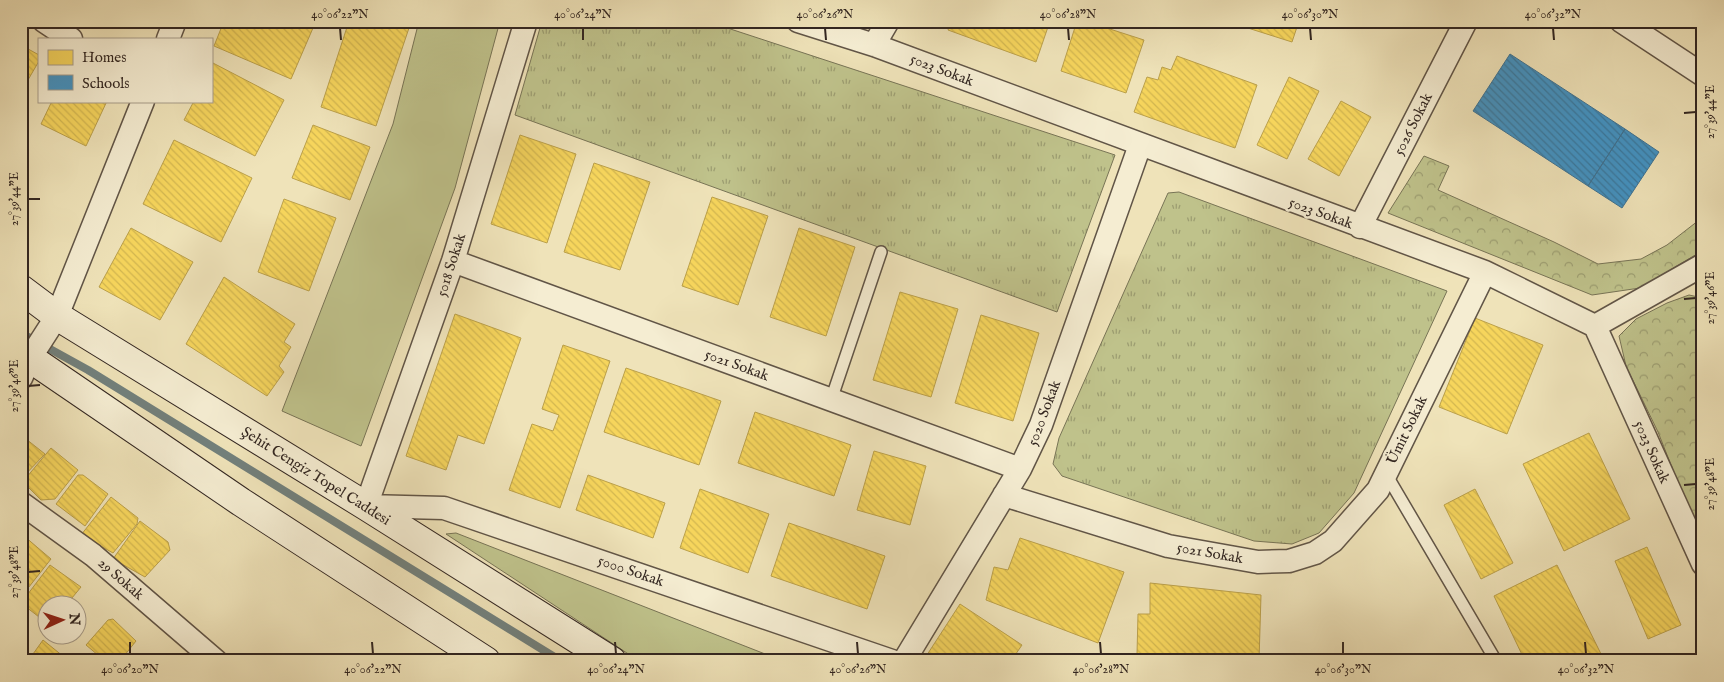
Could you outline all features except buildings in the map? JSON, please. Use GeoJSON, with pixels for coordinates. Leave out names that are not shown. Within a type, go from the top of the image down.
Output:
{"type":"FeatureCollection","features":[{"type":"Feature","properties":{"kind":"main road","name":"Şehit Cengiz Topel Caddesi"},"geometry":{"type":"LineString","coordinates":[[21,289],[57,316],[366,506],[612,661]]}},
{"type":"Feature","properties":{"kind":"main road"},"geometry":{"type":"LineString","coordinates":[[24,363],[240,502],[476,658]]}},
{"type":"Feature","properties":{"kind":"street"},"geometry":{"type":"LineString","coordinates":[[44,21],[70,38]]}},
{"type":"Feature","properties":{"kind":"street"},"geometry":{"type":"LineString","coordinates":[[168,38],[176,21]]}},
{"type":"Feature","properties":{"kind":"street","name":"5018 Sokak"},"geometry":{"type":"LineString","coordinates":[[366,506],[453,261],[526,21]]}},
{"type":"Feature","properties":{"kind":"street","name":"5023 Sokak"},"geometry":{"type":"LineString","coordinates":[[798,21],[874,45],[1485,272],[1595,326],[1703,564]]}},
{"type":"Feature","properties":{"kind":"street"},"geometry":{"type":"LineString","coordinates":[[874,45],[888,21]]}},
{"type":"Feature","properties":{"kind":"street","name":"5026 Sokak"},"geometry":{"type":"LineString","coordinates":[[1360,227],[1466,21]]}},
{"type":"Feature","properties":{"kind":"street"},"geometry":{"type":"LineString","coordinates":[[1620,21],[1703,74]]}},
{"type":"Feature","properties":{"kind":"street"},"geometry":{"type":"LineString","coordinates":[[24,363],[57,316],[143,102]]}},
{"type":"Feature","properties":{"kind":"street","name":"5020 Sokak"},"geometry":{"type":"LineString","coordinates":[[904,661],[1020,469],[1041,425],[1140,145]]}},
{"type":"Feature","properties":{"kind":"street","name":"5021 Sokak"},"geometry":{"type":"LineString","coordinates":[[453,261],[1020,469]]}},
{"type":"Feature","properties":{"kind":"street"},"geometry":{"type":"LineString","coordinates":[[1595,326],[1703,266]]}},
{"type":"Feature","properties":{"kind":"street","name":"Ümit Sokak"},"geometry":{"type":"LineString","coordinates":[[1386,474],[1485,272]]}},
{"type":"Feature","properties":{"kind":"street","name":"5021 Sokak"},"geometry":{"type":"LineString","coordinates":[[1004,495],[1168,546],[1258,562],[1289,561],[1315,553],[1333,541],[1378,490],[1386,474]]}},
{"type":"Feature","properties":{"kind":"street","name":"29 Sokak"},"geometry":{"type":"LineString","coordinates":[[21,503],[93,554],[216,661]]}},
{"type":"Feature","properties":{"kind":"street","name":"5000 Sokak"},"geometry":{"type":"LineString","coordinates":[[366,506],[444,508],[892,661]]}},
{"type":"Feature","properties":{"kind":"lane"},"geometry":{"type":"LineString","coordinates":[[831,400],[881,252]]}},
{"type":"Feature","properties":{"kind":"lane","name":"Ümit Sokak"},"geometry":{"type":"LineString","coordinates":[[1386,474],[1496,661]]}},
{"type":"Feature","properties":{"kind":"lane"},"geometry":{"type":"LineString","coordinates":[[1695,661],[1703,658]]}},
{"type":"Feature","properties":{"kind":"green space"},"geometry":{"type":"Polygon","coordinates":[[[419,21],[500,21],[455,188],[361,446],[282,411],[393,124],[419,21]]]}},
{"type":"Feature","properties":{"kind":"green space"},"geometry":{"type":"Polygon","coordinates":[[[542,21],[706,21],[1115,155],[1057,312],[515,115],[542,21]]]}},
{"type":"Feature","properties":{"kind":"green space"},"geometry":{"type":"Polygon","coordinates":[[[1424,156],[1449,166],[1438,190],[1598,264],[1641,259],[1667,245],[1703,217],[1703,243],[1697,254],[1640,288],[1592,295],[1388,213],[1424,156]]]}},
{"type":"Feature","properties":{"kind":"green space"},"geometry":{"type":"Polygon","coordinates":[[[1179,192],[1447,291],[1354,493],[1319,533],[1292,544],[1254,541],[1062,476],[1053,464],[1059,438],[1168,193],[1179,192]]]}},
{"type":"Feature","properties":{"kind":"green space"},"geometry":{"type":"Polygon","coordinates":[[[1689,295],[1703,298],[1703,533],[1688,508],[1658,432],[1626,366],[1619,336],[1636,319],[1667,303],[1689,295]]]}},
{"type":"Feature","properties":{"kind":"green space"},"geometry":{"type":"Polygon","coordinates":[[[456,533],[783,661],[639,661],[446,534],[456,533]]]}},
{"type":"Feature","properties":{"kind":"waterway"},"geometry":{"type":"LineString","coordinates":[[21,333],[88,370],[561,661]]}}]}
